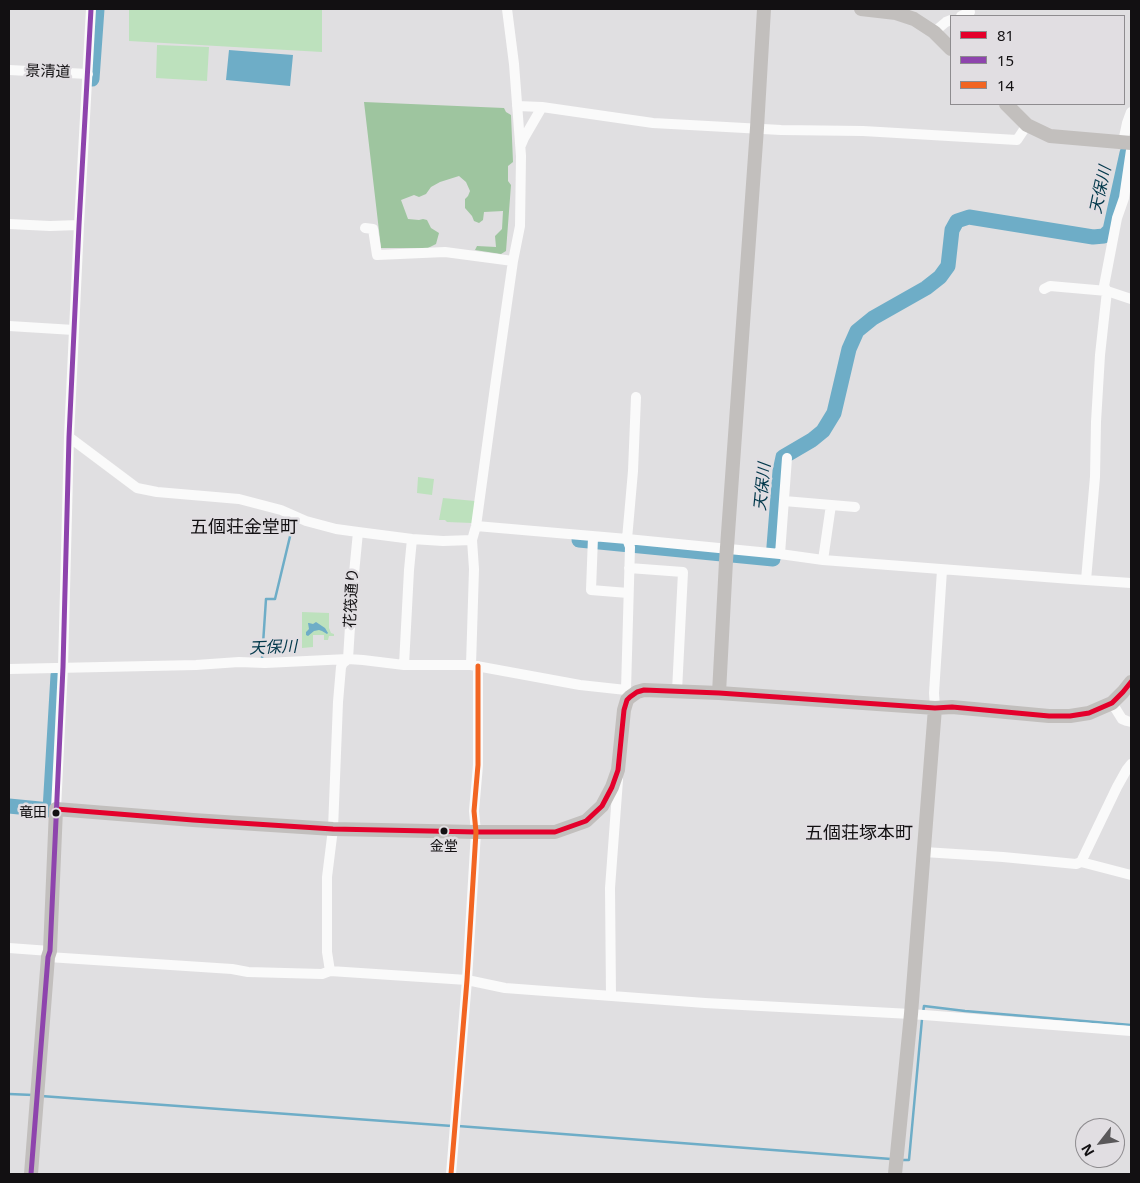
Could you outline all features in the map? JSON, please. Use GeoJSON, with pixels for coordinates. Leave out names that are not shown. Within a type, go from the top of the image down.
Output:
{"type":"FeatureCollection","features":[{"type":"Feature","properties":{"kind":"main road"},"geometry":{"type":"LineString","coordinates":[[720,692],[727,553],[764,9]]}},
{"type":"Feature","properties":{"kind":"main road"},"geometry":{"type":"LineString","coordinates":[[861,9],[896,13],[914,19],[934,32],[950,48]]}},
{"type":"Feature","properties":{"kind":"main road"},"geometry":{"type":"LineString","coordinates":[[1007,105],[1028,125],[1050,136],[1128,145]]}},
{"type":"Feature","properties":{"kind":"main road"},"geometry":{"type":"LineString","coordinates":[[31,1174],[49,954],[56,809],[333,829],[555,832],[586,821],[602,806],[618,770],[624,710],[628,694],[644,690],[720,692],[1070,716],[1089,713],[1112,703],[1131,682]]}},
{"type":"Feature","properties":{"kind":"main road"},"geometry":{"type":"LineString","coordinates":[[896,1165],[919,1015],[924,852],[935,708]]}},
{"type":"Feature","properties":{"kind":"street"},"geometry":{"type":"LineString","coordinates":[[56,809],[69,437],[91,9]]}},
{"type":"Feature","properties":{"kind":"street"},"geometry":{"type":"LineString","coordinates":[[452,1174],[468,980],[476,832],[474,811],[478,766],[472,540],[476,526],[513,261],[520,226],[521,166],[518,106],[507,9]]}},
{"type":"Feature","properties":{"kind":"street"},"geometry":{"type":"LineString","coordinates":[[934,32],[950,20]]}},
{"type":"Feature","properties":{"kind":"street","name":"景清道"},"geometry":{"type":"LineString","coordinates":[[9,70],[88,74]]}},
{"type":"Feature","properties":{"kind":"street"},"geometry":{"type":"LineString","coordinates":[[518,106],[542,106],[653,124],[781,130],[864,131],[1017,140],[1028,125]]}},
{"type":"Feature","properties":{"kind":"street"},"geometry":{"type":"LineString","coordinates":[[520,146],[542,106]]}},
{"type":"Feature","properties":{"kind":"street"},"geometry":{"type":"LineString","coordinates":[[1086,580],[1094,476],[1100,355],[1107,292],[1104,286],[1117,218],[1124,198],[1128,145],[1127,123],[1131,112]]}},
{"type":"Feature","properties":{"kind":"street"},"geometry":{"type":"LineString","coordinates":[[9,224],[79,225]]}},
{"type":"Feature","properties":{"kind":"street"},"geometry":{"type":"LineString","coordinates":[[365,228],[373,229],[377,255],[445,252],[513,261]]}},
{"type":"Feature","properties":{"kind":"street"},"geometry":{"type":"LineString","coordinates":[[1044,289],[1050,286],[1107,292],[1131,299]]}},
{"type":"Feature","properties":{"kind":"street"},"geometry":{"type":"LineString","coordinates":[[9,326],[74,330]]}},
{"type":"Feature","properties":{"kind":"street"},"geometry":{"type":"LineString","coordinates":[[9,669],[196,665],[239,662],[344,663],[363,660],[404,665],[475,666],[628,694],[629,543],[636,398]]}},
{"type":"Feature","properties":{"kind":"street"},"geometry":{"type":"LineString","coordinates":[[69,437],[137,488],[157,492],[239,499],[358,534],[412,541],[472,540]]}},
{"type":"Feature","properties":{"kind":"street"},"geometry":{"type":"LineString","coordinates":[[776,554],[784,500],[787,458]]}},
{"type":"Feature","properties":{"kind":"street"},"geometry":{"type":"LineString","coordinates":[[784,500],[855,507]]}},
{"type":"Feature","properties":{"kind":"street"},"geometry":{"type":"LineString","coordinates":[[824,560],[832,505]]}},
{"type":"Feature","properties":{"kind":"street"},"geometry":{"type":"LineString","coordinates":[[476,526],[727,553],[776,554],[942,570],[1131,583]]}},
{"type":"Feature","properties":{"kind":"street","name":"花筏通り"},"geometry":{"type":"LineString","coordinates":[[330,972],[327,952],[327,877],[333,829],[336,720],[358,534]]}},
{"type":"Feature","properties":{"kind":"street"},"geometry":{"type":"LineString","coordinates":[[593,540],[591,590],[628,593]]}},
{"type":"Feature","properties":{"kind":"street"},"geometry":{"type":"LineString","coordinates":[[404,665],[412,541]]}},
{"type":"Feature","properties":{"kind":"street"},"geometry":{"type":"LineString","coordinates":[[629,568],[683,572],[677,691]]}},
{"type":"Feature","properties":{"kind":"street"},"geometry":{"type":"LineString","coordinates":[[935,708],[934,693],[942,570]]}},
{"type":"Feature","properties":{"kind":"street"},"geometry":{"type":"LineString","coordinates":[[1112,703],[1122,719],[1131,722]]}},
{"type":"Feature","properties":{"kind":"street"},"geometry":{"type":"LineString","coordinates":[[1080,862],[1117,787],[1131,764]]}},
{"type":"Feature","properties":{"kind":"street"},"geometry":{"type":"LineString","coordinates":[[611,996],[610,888],[618,770]]}},
{"type":"Feature","properties":{"kind":"street"},"geometry":{"type":"LineString","coordinates":[[924,852],[1076,864],[1080,862],[1131,875]]}},
{"type":"Feature","properties":{"kind":"street"},"geometry":{"type":"LineString","coordinates":[[9,948],[49,954],[232,969],[248,972],[322,974],[330,972],[468,980],[505,988],[1131,1031]]}},
{"type":"Feature","properties":{"kind":"green space"},"geometry":{"type":"Polygon","coordinates":[[[129,9],[322,9],[322,52],[129,41],[129,9]]]}},
{"type":"Feature","properties":{"kind":"green space"},"geometry":{"type":"Polygon","coordinates":[[[157,45],[209,47],[207,81],[156,78],[157,45]]]}},
{"type":"Feature","properties":{"kind":"green space"},"geometry":{"type":"Polygon","coordinates":[[[364,102],[504,108],[511,115],[513,162],[508,166],[508,181],[511,185],[506,251],[501,254],[475,250],[477,246],[496,247],[495,236],[502,229],[503,211],[484,212],[483,220],[479,223],[474,221],[465,208],[465,199],[470,191],[466,182],[459,176],[440,182],[431,187],[426,194],[419,197],[414,195],[401,200],[408,219],[427,220],[431,228],[439,233],[436,244],[428,248],[381,248],[364,102]]]}},
{"type":"Feature","properties":{"kind":"green space"},"geometry":{"type":"Polygon","coordinates":[[[418,477],[434,479],[432,495],[417,493],[418,477]]]}},
{"type":"Feature","properties":{"kind":"green space"},"geometry":{"type":"Polygon","coordinates":[[[443,498],[475,501],[472,523],[439,520],[443,498]]]}},
{"type":"Feature","properties":{"kind":"green space"},"geometry":{"type":"Polygon","coordinates":[[[302,612],[329,613],[329,628],[334,636],[329,636],[328,640],[324,640],[324,635],[313,635],[313,647],[302,648],[302,612]]]}},
{"type":"Feature","properties":{"kind":"water"},"geometry":{"type":"Polygon","coordinates":[[[229,50],[293,55],[290,86],[226,80],[229,50]]]}},
{"type":"Feature","properties":{"kind":"water"},"geometry":{"type":"Polygon","coordinates":[[[316,622],[325,628],[328,633],[319,630],[314,631],[308,636],[306,635],[309,629],[308,623],[313,624],[316,622]]]}},
{"type":"Feature","properties":{"kind":"waterway"},"geometry":{"type":"LineString","coordinates":[[92,79],[97,9]]}},
{"type":"Feature","properties":{"kind":"waterway","name":"天保川"},"geometry":{"type":"LineString","coordinates":[[579,540],[773,559],[780,471],[783,457],[812,440],[823,431],[834,413],[849,349],[857,331],[873,318],[926,288],[940,277],[948,266],[952,230],[957,221],[969,217],[1093,237],[1104,236],[1110,230],[1127,153]]}},
{"type":"Feature","properties":{"kind":"waterway"},"geometry":{"type":"LineString","coordinates":[[262,659],[266,599],[275,599],[293,524],[298,522]]}},
{"type":"Feature","properties":{"kind":"waterway","name":"天保川"},"geometry":{"type":"LineString","coordinates":[[9,806],[50,810],[58,675]]}},
{"type":"Feature","properties":{"kind":"waterway"},"geometry":{"type":"LineString","coordinates":[[923,1013],[924,1006],[1131,1025]]}},
{"type":"Feature","properties":{"kind":"waterway"},"geometry":{"type":"LineString","coordinates":[[902,1160],[909,1160],[922,1019]]}},
{"type":"Feature","properties":{"kind":"waterway"},"geometry":{"type":"LineString","coordinates":[[9,1094],[33,1095]]}},
{"type":"Feature","properties":{"kind":"waterway"},"geometry":{"type":"LineString","coordinates":[[41,1096],[452,1126]]}},
{"type":"Feature","properties":{"kind":"waterway"},"geometry":{"type":"LineString","coordinates":[[458,1126],[891,1159]]}},
{"type":"Feature","properties":{"kind":"transit line","name":"15"},"geometry":{"type":"LineString","coordinates":[[31,1174],[50,951],[63,667],[69,437],[91,9]]}},
{"type":"Feature","properties":{"kind":"transit line","name":"14"},"geometry":{"type":"LineString","coordinates":[[451,1174],[467,980],[476,832],[474,811],[478,765],[478,666]]}},
{"type":"Feature","properties":{"kind":"transit line","name":"81"},"geometry":{"type":"LineString","coordinates":[[56,809],[333,829],[555,832],[586,821],[602,806],[618,770],[624,710],[627,700],[637,692],[644,690],[719,693],[935,708],[952,707],[1049,716],[1070,716],[1089,713],[1112,703],[1131,682]]}},
{"type":"Feature","properties":{"kind":"place","name":"竜田"},"geometry":{"type":"Point","coordinates":[56,813]}},
{"type":"Feature","properties":{"kind":"place","name":"金堂"},"geometry":{"type":"Point","coordinates":[444,831]}},
{"type":"Feature","properties":{"kind":"district","name":"五個荘金堂町"},"geometry":{"type":"Point","coordinates":[244,528]}},
{"type":"Feature","properties":{"kind":"district","name":"五個荘塚本町"},"geometry":{"type":"Point","coordinates":[859,834]}}]}
